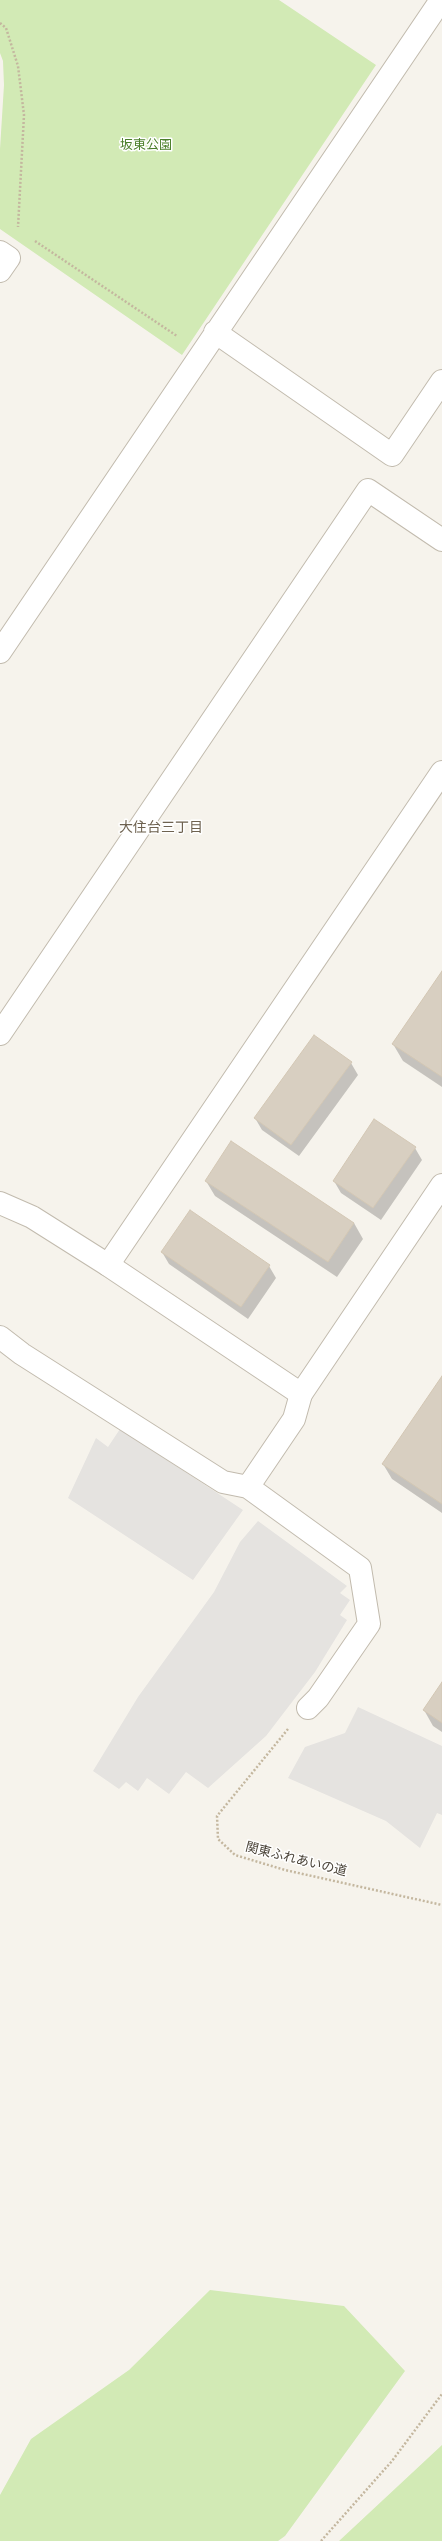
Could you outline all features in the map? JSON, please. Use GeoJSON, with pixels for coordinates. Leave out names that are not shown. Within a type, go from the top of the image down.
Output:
{"type":"FeatureCollection","features":[{"type":"Feature","properties":{"kind":"street"},"geometry":{"type":"LineString","coordinates":[[0,652],[441,0]]}},
{"type":"Feature","properties":{"kind":"street"},"geometry":{"type":"LineString","coordinates":[[0,252],[9,258],[0,271]]}},
{"type":"Feature","properties":{"kind":"street"},"geometry":{"type":"LineString","coordinates":[[215,332],[392,455],[442,381]]}},
{"type":"Feature","properties":{"kind":"street"},"geometry":{"type":"LineString","coordinates":[[0,1034],[368,490],[442,540]]}},
{"type":"Feature","properties":{"kind":"street"},"geometry":{"type":"LineString","coordinates":[[108,1265],[442,772]]}},
{"type":"Feature","properties":{"kind":"street"},"geometry":{"type":"LineString","coordinates":[[248,1488],[294,1419],[301,1394],[442,1186]]}},
{"type":"Feature","properties":{"kind":"street"},"geometry":{"type":"LineString","coordinates":[[0,1203],[32,1217],[108,1265],[301,1394]]}},
{"type":"Feature","properties":{"kind":"street"},"geometry":{"type":"LineString","coordinates":[[0,1337],[22,1354],[223,1482],[248,1488],[360,1568],[370,1624],[318,1698],[308,1708]]}},
{"type":"Feature","properties":{"kind":"path"},"geometry":{"type":"LineString","coordinates":[[0,23],[6,28],[18,66],[24,115],[18,230]]}},
{"type":"Feature","properties":{"kind":"path"},"geometry":{"type":"LineString","coordinates":[[31,238],[202,353]]}},
{"type":"Feature","properties":{"kind":"path","name":"関東ふれあいの道"},"geometry":{"type":"LineString","coordinates":[[308,1708],[296,1718],[217,1816],[218,1839],[235,1855],[285,1870],[442,1905]]}},
{"type":"Feature","properties":{"kind":"path"},"geometry":{"type":"LineString","coordinates":[[321,2541],[392,2461],[442,2394]]}},
{"type":"Feature","properties":{"kind":"green space","name":"坂東公園"},"geometry":{"type":"Polygon","coordinates":[[[0,0],[279,0],[376,65],[182,355],[0,229],[0,149],[4,85],[3,61],[0,53],[0,0]]]}},
{"type":"Feature","properties":{"kind":"green space"},"geometry":{"type":"Polygon","coordinates":[[[210,2290],[344,2306],[405,2371],[285,2536],[278,2541],[0,2541],[0,2495],[31,2439],[129,2370],[210,2290]]]}},
{"type":"Feature","properties":{"kind":"green space"},"geometry":{"type":"Polygon","coordinates":[[[442,2445],[442,2541],[339,2541],[442,2445]]]}},
{"type":"Feature","properties":{"kind":"shaded area"},"geometry":{"type":"Polygon","coordinates":[[[120,1429],[243,1510],[193,1580],[68,1498],[96,1438],[108,1447],[120,1429]]]}},
{"type":"Feature","properties":{"kind":"shaded area"},"geometry":{"type":"Polygon","coordinates":[[[258,1521],[347,1586],[340,1593],[350,1600],[340,1615],[347,1620],[315,1672],[266,1736],[208,1788],[186,1772],[169,1794],[147,1778],[138,1791],[126,1782],[119,1789],[93,1771],[138,1697],[214,1592],[240,1542],[258,1521]]]}},
{"type":"Feature","properties":{"kind":"shaded area"},"geometry":{"type":"Polygon","coordinates":[[[358,1707],[442,1746],[442,1815],[437,1813],[420,1848],[386,1821],[288,1778],[305,1747],[345,1733],[358,1707]]]}},
{"type":"Feature","properties":{"kind":"building"},"geometry":{"type":"Polygon","coordinates":[[[442,971],[442,1077],[392,1044],[442,971]]]}},
{"type":"Feature","properties":{"kind":"building"},"geometry":{"type":"Polygon","coordinates":[[[314,1035],[352,1062],[291,1145],[254,1118],[314,1035]]]}},
{"type":"Feature","properties":{"kind":"building"},"geometry":{"type":"Polygon","coordinates":[[[374,1119],[416,1147],[373,1208],[333,1181],[374,1119]]]}},
{"type":"Feature","properties":{"kind":"building"},"geometry":{"type":"Polygon","coordinates":[[[231,1141],[354,1223],[328,1262],[205,1181],[231,1141]]]}},
{"type":"Feature","properties":{"kind":"building"},"geometry":{"type":"Polygon","coordinates":[[[190,1210],[270,1265],[241,1307],[161,1252],[190,1210]]]}},
{"type":"Feature","properties":{"kind":"building"},"geometry":{"type":"Polygon","coordinates":[[[442,1376],[442,1504],[382,1464],[442,1376]]]}},
{"type":"Feature","properties":{"kind":"building"},"geometry":{"type":"Polygon","coordinates":[[[442,1682],[442,1723],[423,1710],[442,1682]]]}},
{"type":"Feature","properties":{"kind":"district","name":"大住台三丁目"},"geometry":{"type":"Point","coordinates":[161,828]}}]}
